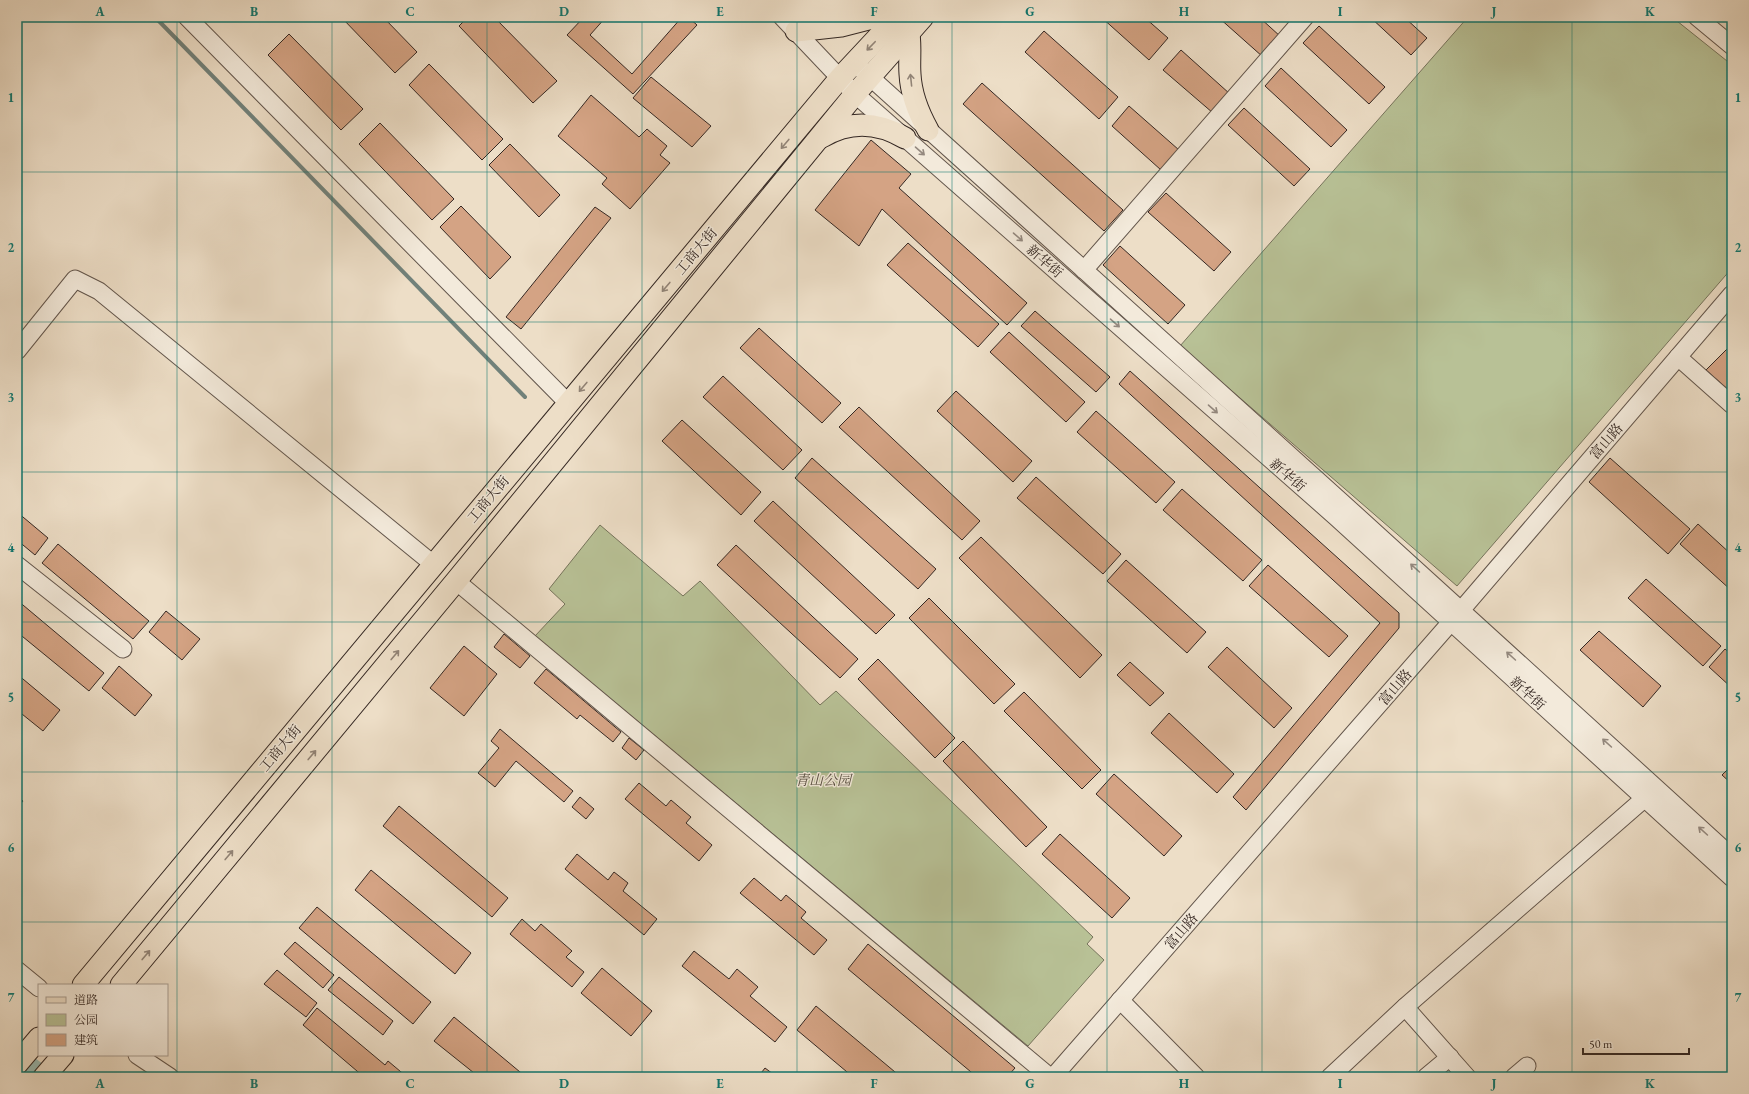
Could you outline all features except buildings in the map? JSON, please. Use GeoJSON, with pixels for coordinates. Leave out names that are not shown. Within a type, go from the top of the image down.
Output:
{"type":"FeatureCollection","features":[{"type":"Feature","properties":{"kind":"main road"},"geometry":{"type":"LineString","coordinates":[[789,24],[841,26],[876,17]]}},
{"type":"Feature","properties":{"kind":"main road","name":"工商大街"},"geometry":{"type":"LineString","coordinates":[[84,984],[840,78],[897,17]]}},
{"type":"Feature","properties":{"kind":"main road","name":"工商大街"},"geometry":{"type":"LineString","coordinates":[[122,984],[456,582],[855,94],[923,17]]}},
{"type":"Feature","properties":{"kind":"main road"},"geometry":{"type":"LineString","coordinates":[[909,34],[912,89],[915,103],[928,130]]}},
{"type":"Feature","properties":{"kind":"main road"},"geometry":{"type":"LineString","coordinates":[[814,144],[833,131],[854,125],[886,128],[905,138]]}},
{"type":"Feature","properties":{"kind":"main road"},"geometry":{"type":"LineString","coordinates":[[17,1064],[38,1039]]}},
{"type":"Feature","properties":{"kind":"main road"},"geometry":{"type":"LineString","coordinates":[[44,1077],[62,1056]]}},
{"type":"Feature","properties":{"kind":"street"},"geometry":{"type":"LineString","coordinates":[[187,17],[569,404]]}},
{"type":"Feature","properties":{"kind":"street"},"geometry":{"type":"LineString","coordinates":[[1084,270],[1305,17]]}},
{"type":"Feature","properties":{"kind":"street"},"geometry":{"type":"LineString","coordinates":[[1697,17],[1732,46]]}},
{"type":"Feature","properties":{"kind":"street","name":"新华街"},"geometry":{"type":"LineString","coordinates":[[789,24],[855,94],[1336,517],[1456,616]]}},
{"type":"Feature","properties":{"kind":"street","name":"新华街"},"geometry":{"type":"LineString","coordinates":[[854,63],[1084,270],[1456,616],[1650,793],[1732,878]]}},
{"type":"Feature","properties":{"kind":"street"},"geometry":{"type":"LineString","coordinates":[[17,351],[75,279],[99,291],[433,564]]}},
{"type":"Feature","properties":{"kind":"street","name":"富山路"},"geometry":{"type":"LineString","coordinates":[[1052,1077],[1456,616],[1732,294]]}},
{"type":"Feature","properties":{"kind":"street"},"geometry":{"type":"LineString","coordinates":[[1678,357],[1732,405]]}},
{"type":"Feature","properties":{"kind":"street"},"geometry":{"type":"LineString","coordinates":[[17,565],[123,649]]}},
{"type":"Feature","properties":{"kind":"street"},"geometry":{"type":"LineString","coordinates":[[456,582],[1052,1077]]}},
{"type":"Feature","properties":{"kind":"street"},"geometry":{"type":"LineString","coordinates":[[1330,1077],[1405,1007],[1650,793]]}},
{"type":"Feature","properties":{"kind":"street","name":"新华街"},"geometry":{"type":"LineString","coordinates":[[1650,793],[1732,857]]}},
{"type":"Feature","properties":{"kind":"street"},"geometry":{"type":"LineString","coordinates":[[17,970],[38,987]]}},
{"type":"Feature","properties":{"kind":"street"},"geometry":{"type":"LineString","coordinates":[[1120,1000],[1196,1077]]}},
{"type":"Feature","properties":{"kind":"street"},"geometry":{"type":"LineString","coordinates":[[1405,1007],[1467,1077]]}},
{"type":"Feature","properties":{"kind":"street"},"geometry":{"type":"LineString","coordinates":[[138,1056],[170,1077]]}},
{"type":"Feature","properties":{"kind":"street"},"geometry":{"type":"LineString","coordinates":[[1426,1077],[1450,1057]]}},
{"type":"Feature","properties":{"kind":"street"},"geometry":{"type":"LineString","coordinates":[[1514,1077],[1527,1066]]}},
{"type":"Feature","properties":{"kind":"green space"},"geometry":{"type":"Polygon","coordinates":[[[1468,17],[1672,17],[1732,65],[1732,268],[1457,586],[1180,346],[1468,17]]]}},
{"type":"Feature","properties":{"kind":"green space","name":"青山公园"},"geometry":{"type":"Polygon","coordinates":[[[600,525],[683,596],[700,581],[820,705],[836,691],[1093,937],[1087,944],[1104,960],[1028,1046],[535,636],[565,604],[549,589],[600,525]]]}},
{"type":"Feature","properties":{"kind":"waterway"},"geometry":{"type":"LineString","coordinates":[[155,17],[525,397]]}},
{"type":"Feature","properties":{"kind":"waterway"},"geometry":{"type":"LineString","coordinates":[[17,1060],[39,1077]]}}]}
